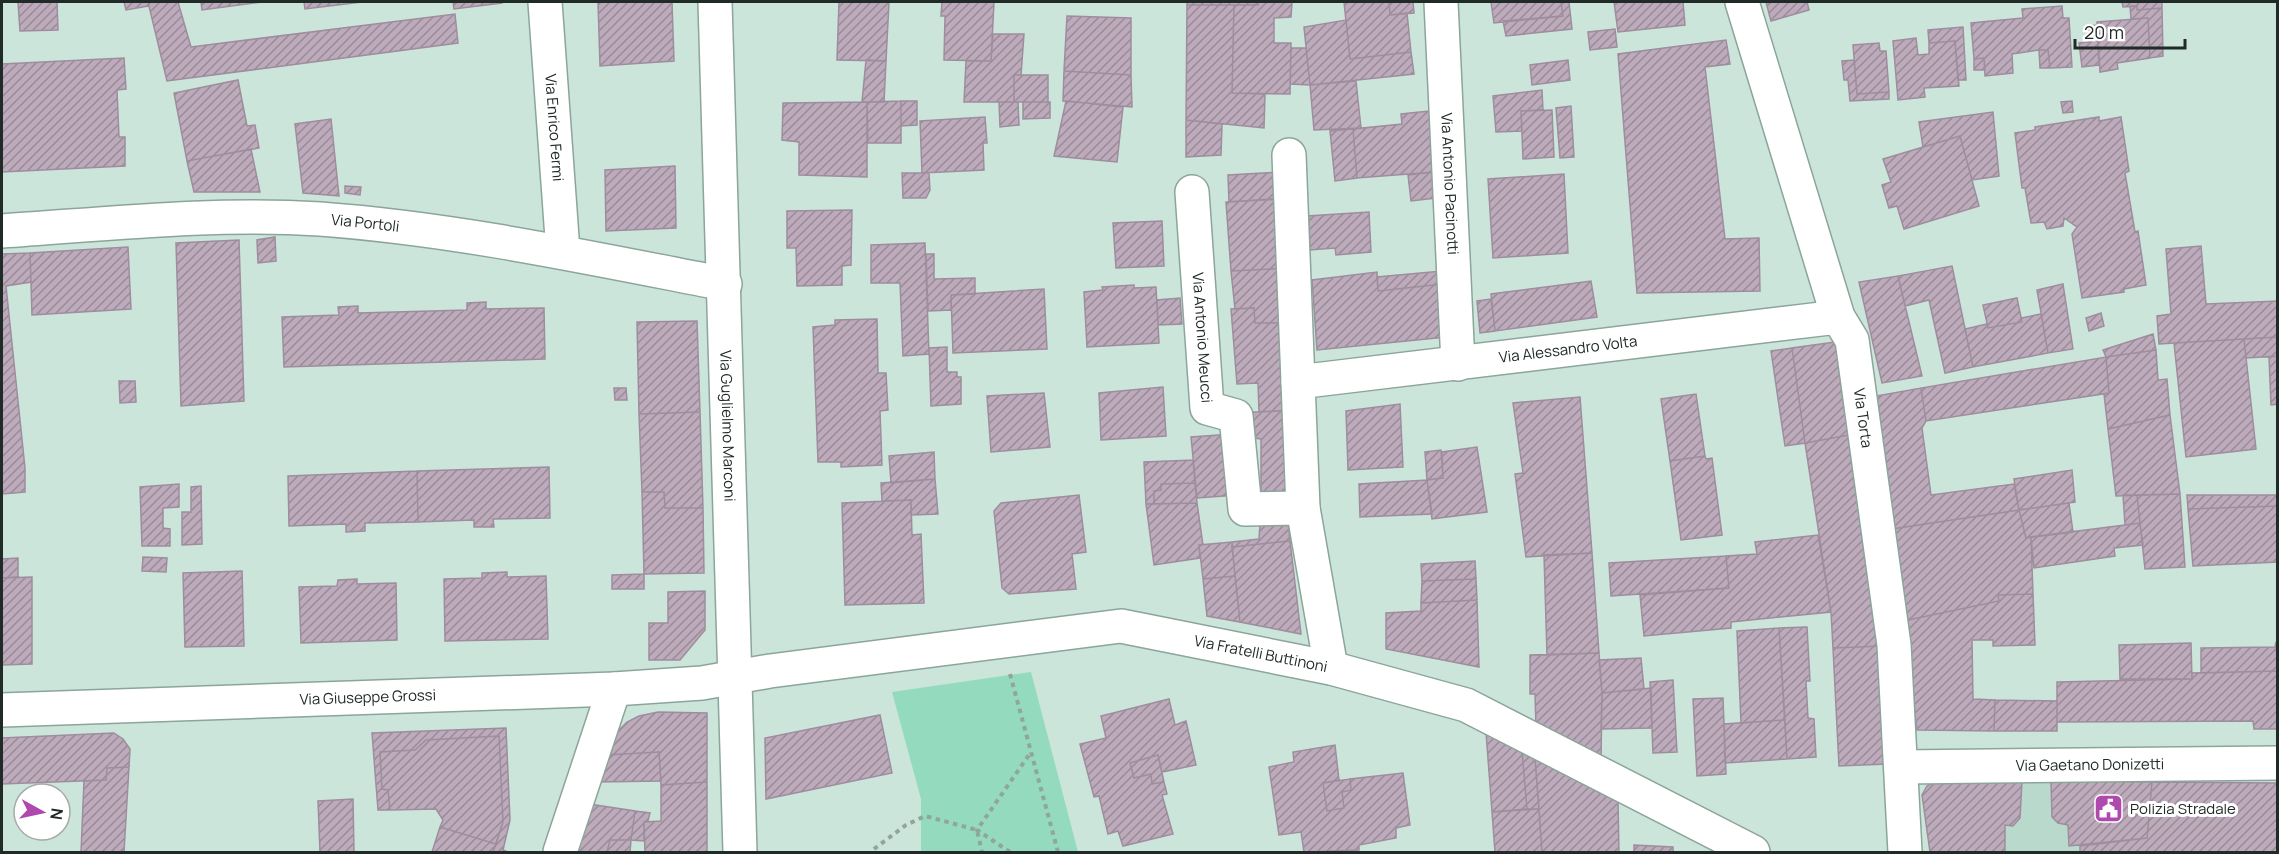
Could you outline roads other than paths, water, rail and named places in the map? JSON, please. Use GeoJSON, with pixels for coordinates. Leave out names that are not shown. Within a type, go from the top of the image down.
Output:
{"type":"FeatureCollection","features":[{"type":"Feature","properties":{"kind":"street","name":"Via Enrico Fermi"},"geometry":{"type":"LineString","coordinates":[[545,2],[563,252]]}},
{"type":"Feature","properties":{"kind":"street","name":"Via Guglielmo Marconi"},"geometry":{"type":"LineString","coordinates":[[715,2],[740,852]]}},
{"type":"Feature","properties":{"kind":"street","name":"Via Antonio Pacinotti"},"geometry":{"type":"LineString","coordinates":[[1441,2],[1458,364]]}},
{"type":"Feature","properties":{"kind":"street","name":"Via Torta"},"geometry":{"type":"LineString","coordinates":[[1742,2],[1838,317],[1852,340],[1894,645],[1905,852]]}},
{"type":"Feature","properties":{"kind":"street"},"geometry":{"type":"LineString","coordinates":[[1289,155],[1303,508],[1331,668]]}},
{"type":"Feature","properties":{"kind":"street","name":"Via Antonio Meucci"},"geometry":{"type":"LineString","coordinates":[[1192,192],[1207,408],[1236,416],[1245,509],[1303,508]]}},
{"type":"Feature","properties":{"kind":"street","name":"Via Portoli"},"geometry":{"type":"LineString","coordinates":[[2,231],[210,218],[320,219],[563,252],[724,284]]}},
{"type":"Feature","properties":{"kind":"street","name":"Via Alessandro Volta"},"geometry":{"type":"LineString","coordinates":[[1298,382],[1838,317]]}},
{"type":"Feature","properties":{"kind":"street","name":"Via Fratelli Buttinoni"},"geometry":{"type":"LineString","coordinates":[[734,677],[1121,626],[1331,668],[1466,705],[1753,852]]}},
{"type":"Feature","properties":{"kind":"street","name":"Via Giuseppe Grossi"},"geometry":{"type":"LineString","coordinates":[[2,710],[614,689],[702,683],[734,677]]}},
{"type":"Feature","properties":{"kind":"street"},"geometry":{"type":"LineString","coordinates":[[560,852],[614,689]]}},
{"type":"Feature","properties":{"kind":"street","name":"Via Gaetano Donizetti"},"geometry":{"type":"LineString","coordinates":[[1901,767],[2277,764]]}},
{"type":"Feature","properties":{"kind":"place","name":"Polizia Stradale"},"geometry":{"type":"Point","coordinates":[2109,809]}}]}
